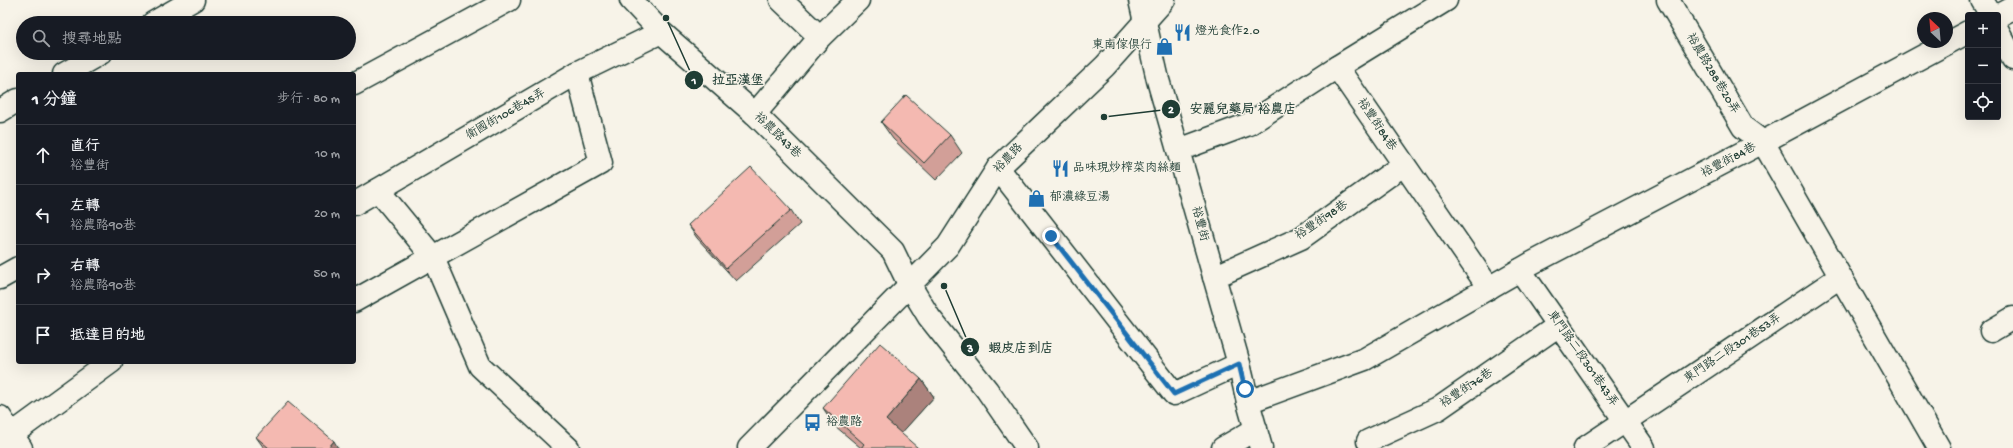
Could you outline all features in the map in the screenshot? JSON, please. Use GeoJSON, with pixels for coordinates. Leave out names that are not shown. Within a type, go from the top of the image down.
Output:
{"type":"FeatureCollection","features":[{"type":"Feature","properties":{"kind":"street"},"geometry":{"type":"LineString","coordinates":[[165,16],[193,0]]}},
{"type":"Feature","properties":{"kind":"street"},"geometry":{"type":"LineString","coordinates":[[356,83],[509,0]]}},
{"type":"Feature","properties":{"kind":"street","name":"裕農路43巷"},"geometry":{"type":"LineString","coordinates":[[631,0],[661,32],[755,114],[893,251],[909,284],[929,317],[987,390],[1027,448]]}},
{"type":"Feature","properties":{"kind":"street"},"geometry":{"type":"LineString","coordinates":[[781,0],[820,37]]}},
{"type":"Feature","properties":{"kind":"street"},"geometry":{"type":"LineString","coordinates":[[755,114],[820,37],[858,0]]}},
{"type":"Feature","properties":{"kind":"street","name":"裕豐街"},"geometry":{"type":"LineString","coordinates":[[1140,0],[1158,80],[1239,364],[1258,439]]}},
{"type":"Feature","properties":{"kind":"street","name":"裕農路"},"geometry":{"type":"LineString","coordinates":[[753,447],[909,284],[948,246],[998,168],[1105,66],[1164,0]]}},
{"type":"Feature","properties":{"kind":"street"},"geometry":{"type":"LineString","coordinates":[[1179,150],[1249,124],[1337,67],[1446,0]]}},
{"type":"Feature","properties":{"kind":"street","name":"裕農路288巷20弄"},"geometry":{"type":"LineString","coordinates":[[1668,0],[1743,127],[1763,142]]}},
{"type":"Feature","properties":{"kind":"street"},"geometry":{"type":"LineString","coordinates":[[1982,0],[1989,12]]}},
{"type":"Feature","properties":{"kind":"street"},"geometry":{"type":"LineString","coordinates":[[2001,14],[2013,8]]}},
{"type":"Feature","properties":{"kind":"street","name":"衛國街106巷45弄"},"geometry":{"type":"LineString","coordinates":[[356,203],[577,73],[661,32]]}},
{"type":"Feature","properties":{"kind":"street","name":"裕豐街84巷"},"geometry":{"type":"LineString","coordinates":[[1248,402],[1365,359],[1520,270],[1965,34]]}},
{"type":"Feature","properties":{"kind":"street"},"geometry":{"type":"LineString","coordinates":[[2001,37],[2013,59]]}},
{"type":"Feature","properties":{"kind":"street"},"geometry":{"type":"LineString","coordinates":[[67,72],[88,60]]}},
{"type":"Feature","properties":{"kind":"street","name":"裕豐街84巷"},"geometry":{"type":"LineString","coordinates":[[1337,67],[1489,288]]}},
{"type":"Feature","properties":{"kind":"street"},"geometry":{"type":"LineString","coordinates":[[356,300],[601,163],[577,73]]}},
{"type":"Feature","properties":{"kind":"street"},"geometry":{"type":"LineString","coordinates":[[0,111],[16,101]]}},
{"type":"Feature","properties":{"kind":"street"},"geometry":{"type":"LineString","coordinates":[[1763,142],[1939,448]]}},
{"type":"Feature","properties":{"kind":"street","name":"裕豐街98巷"},"geometry":{"type":"LineString","coordinates":[[1214,278],[1301,238],[1403,165]]}},
{"type":"Feature","properties":{"kind":"street"},"geometry":{"type":"LineString","coordinates":[[998,168],[1174,394],[1239,364]]}},
{"type":"Feature","properties":{"kind":"street"},"geometry":{"type":"LineString","coordinates":[[378,190],[433,257],[480,366],[568,448]]}},
{"type":"Feature","properties":{"kind":"street"},"geometry":{"type":"LineString","coordinates":[[0,278],[16,269]]}},
{"type":"Feature","properties":{"kind":"street","name":"東門路二段301巷43弄"},"geometry":{"type":"LineString","coordinates":[[1520,270],[1644,448]]}},
{"type":"Feature","properties":{"kind":"street","name":"東門路二段301巷53弄"},"geometry":{"type":"LineString","coordinates":[[1585,448],[1840,277]]}},
{"type":"Feature","properties":{"kind":"street"},"geometry":{"type":"LineString","coordinates":[[1990,331],[2013,318]]}},
{"type":"Feature","properties":{"kind":"street","name":"裕豐街76巷"},"geometry":{"type":"LineString","coordinates":[[1368,441],[1438,408],[1559,325]]}},
{"type":"Feature","properties":{"kind":"street"},"geometry":{"type":"LineString","coordinates":[[0,417],[11,442],[108,364]]}},
{"type":"Feature","properties":{"kind":"street"},"geometry":{"type":"LineString","coordinates":[[1223,448],[1258,439]]}},
{"type":"Feature","properties":{"kind":"building"},"geometry":{"type":"Polygon","coordinates":[[[906,95],[950,135],[924,163],[881,122],[906,95]]]}},
{"type":"Feature","properties":{"kind":"building"},"geometry":{"type":"Polygon","coordinates":[[[751,167],[791,210],[726,268],[688,225],[751,167]]]}},
{"type":"Feature","properties":{"kind":"building"},"geometry":{"type":"Polygon","coordinates":[[[880,343],[921,379],[886,420],[918,448],[861,448],[864,444],[823,408],[880,343]]]}},
{"type":"Feature","properties":{"kind":"building"},"geometry":{"type":"Polygon","coordinates":[[[288,402],[334,441],[328,448],[269,448],[256,437],[288,402]]]}},
{"type":"Feature","properties":{"kind":"place","name":"拉亞漢堡"},"geometry":{"type":"Point","coordinates":[666,18]}},
{"type":"Feature","properties":{"kind":"place","name":"燈光食作2.0"},"geometry":{"type":"Point","coordinates":[1182,32]}},
{"type":"Feature","properties":{"kind":"place","name":"東南傢俱行"},"geometry":{"type":"Point","coordinates":[1165,46]}},
{"type":"Feature","properties":{"kind":"place","name":"安麗兒藥局 裕農店"},"geometry":{"type":"Point","coordinates":[1104,117]}},
{"type":"Feature","properties":{"kind":"place","name":"品味現炒榨菜肉絲麵"},"geometry":{"type":"Point","coordinates":[1060,169]}},
{"type":"Feature","properties":{"kind":"place","name":"郁濃綠豆湯"},"geometry":{"type":"Point","coordinates":[1037,198]}},
{"type":"Feature","properties":{"kind":"place","name":"蝦皮店到店"},"geometry":{"type":"Point","coordinates":[944,286]}},
{"type":"Feature","properties":{"kind":"place","name":"裕農路"},"geometry":{"type":"Point","coordinates":[813,423]}},
{"type":"Feature","properties":{"kind":"route"},"geometry":{"type":"LineString","coordinates":[[1051,236],[1174,394],[1239,364],[1245,389]]}}]}
